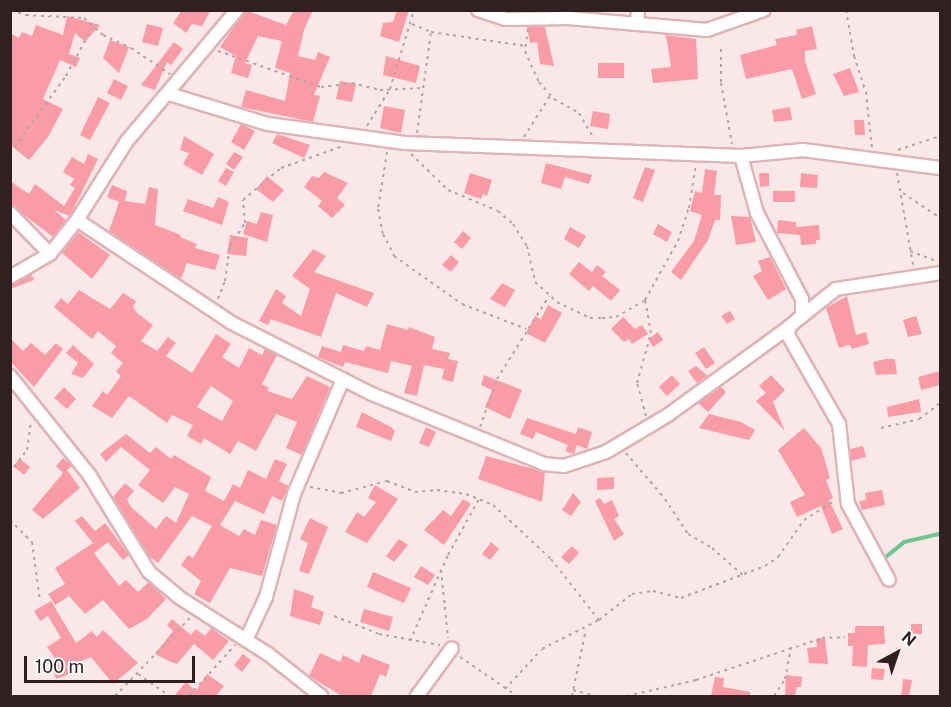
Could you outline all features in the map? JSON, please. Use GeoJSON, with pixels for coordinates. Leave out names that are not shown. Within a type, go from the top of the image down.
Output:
{"type":"FeatureCollection","features":[{"type":"Feature","properties":{"kind":"street"},"geometry":{"type":"LineString","coordinates":[[10,277],[50,254],[76,220],[127,141],[169,94],[237,10]]}},
{"type":"Feature","properties":{"kind":"street"},"geometry":{"type":"LineString","coordinates":[[478,10],[506,19],[717,29],[764,10]]}},
{"type":"Feature","properties":{"kind":"street"},"geometry":{"type":"LineString","coordinates":[[637,24],[638,10]]}},
{"type":"Feature","properties":{"kind":"street"},"geometry":{"type":"LineString","coordinates":[[169,94],[268,124],[389,141],[698,152],[737,156],[803,150],[864,160],[893,158],[940,168]]}},
{"type":"Feature","properties":{"kind":"street"},"geometry":{"type":"LineString","coordinates":[[737,156],[758,213],[802,299],[802,316]]}},
{"type":"Feature","properties":{"kind":"street"},"geometry":{"type":"LineString","coordinates":[[10,213],[50,254]]}},
{"type":"Feature","properties":{"kind":"street"},"geometry":{"type":"LineString","coordinates":[[76,220],[212,310],[343,379],[477,438],[544,464],[564,466],[619,445],[650,427],[789,327],[836,289],[940,273]]}},
{"type":"Feature","properties":{"kind":"street"},"geometry":{"type":"LineString","coordinates":[[789,327],[788,335],[839,424],[845,495],[889,580]]}},
{"type":"Feature","properties":{"kind":"street"},"geometry":{"type":"LineString","coordinates":[[10,376],[90,476],[150,572],[199,610],[244,638],[321,696]]}},
{"type":"Feature","properties":{"kind":"street"},"geometry":{"type":"LineString","coordinates":[[244,638],[266,597],[298,483],[343,379]]}},
{"type":"Feature","properties":{"kind":"street"},"geometry":{"type":"LineString","coordinates":[[417,696],[452,648]]}},
{"type":"Feature","properties":{"kind":"path"},"geometry":{"type":"LineString","coordinates":[[11,10],[26,15],[84,18],[92,28],[131,48],[179,82]]}},
{"type":"Feature","properties":{"kind":"path"},"geometry":{"type":"LineString","coordinates":[[212,310],[225,281],[230,246],[245,223],[243,200],[280,168],[361,138],[390,89],[414,10]]}},
{"type":"Feature","properties":{"kind":"path"},"geometry":{"type":"LineString","coordinates":[[846,10],[870,115],[873,158],[864,160]]}},
{"type":"Feature","properties":{"kind":"path"},"geometry":{"type":"LineString","coordinates":[[529,19],[526,46],[528,61],[551,96],[579,114],[589,124],[599,150]]}},
{"type":"Feature","properties":{"kind":"path"},"geometry":{"type":"LineString","coordinates":[[411,23],[431,32],[526,46]]}},
{"type":"Feature","properties":{"kind":"path"},"geometry":{"type":"LineString","coordinates":[[10,153],[66,76],[92,28]]}},
{"type":"Feature","properties":{"kind":"path"},"geometry":{"type":"LineString","coordinates":[[431,32],[423,88],[410,143],[415,158],[448,190],[498,211],[513,224],[527,246],[535,282],[549,296],[590,318],[616,317],[645,300],[678,242],[689,208],[698,152]]}},
{"type":"Feature","properties":{"kind":"path"},"geometry":{"type":"LineString","coordinates":[[207,46],[312,85],[328,87],[352,83],[390,89],[423,88]]}},
{"type":"Feature","properties":{"kind":"path"},"geometry":{"type":"LineString","coordinates":[[721,49],[721,83],[737,156]]}},
{"type":"Feature","properties":{"kind":"path"},"geometry":{"type":"LineString","coordinates":[[510,147],[528,132],[551,96]]}},
{"type":"Feature","properties":{"kind":"path"},"geometry":{"type":"LineString","coordinates":[[916,276],[910,251],[902,192],[893,158],[940,136]]}},
{"type":"Feature","properties":{"kind":"path"},"geometry":{"type":"LineString","coordinates":[[389,141],[378,209],[382,234],[394,256],[462,304],[526,329]]}},
{"type":"Feature","properties":{"kind":"path"},"geometry":{"type":"LineString","coordinates":[[902,192],[940,218]]}},
{"type":"Feature","properties":{"kind":"path"},"geometry":{"type":"LineString","coordinates":[[910,251],[940,263]]}},
{"type":"Feature","properties":{"kind":"path"},"geometry":{"type":"LineString","coordinates":[[477,438],[497,379],[526,329],[549,296]]}},
{"type":"Feature","properties":{"kind":"path"},"geometry":{"type":"LineString","coordinates":[[645,300],[651,333],[637,383],[638,398],[650,427]]}},
{"type":"Feature","properties":{"kind":"path"},"geometry":{"type":"LineString","coordinates":[[881,428],[919,419],[940,403]]}},
{"type":"Feature","properties":{"kind":"path"},"geometry":{"type":"LineString","coordinates":[[10,473],[28,446],[33,404]]}},
{"type":"Feature","properties":{"kind":"path"},"geometry":{"type":"LineString","coordinates":[[619,445],[665,499],[687,534],[711,548],[745,577]]}},
{"type":"Feature","properties":{"kind":"path"},"geometry":{"type":"LineString","coordinates":[[298,483],[341,493],[387,481],[415,492],[437,489],[479,499],[493,505],[522,529],[599,620]]}},
{"type":"Feature","properties":{"kind":"path"},"geometry":{"type":"LineString","coordinates":[[505,688],[542,649],[599,620],[633,594],[653,591],[681,598],[745,577],[778,557],[804,520],[845,495]]}},
{"type":"Feature","properties":{"kind":"path"},"geometry":{"type":"LineString","coordinates":[[410,641],[441,570],[479,499]]}},
{"type":"Feature","properties":{"kind":"path"},"geometry":{"type":"LineString","coordinates":[[10,520],[32,542],[40,601]]}},
{"type":"Feature","properties":{"kind":"path"},"geometry":{"type":"LineString","coordinates":[[334,616],[356,627],[410,641],[451,646],[441,570]]}},
{"type":"Feature","properties":{"kind":"path"},"geometry":{"type":"LineString","coordinates":[[115,696],[199,610]]}},
{"type":"Feature","properties":{"kind":"path"},"geometry":{"type":"LineString","coordinates":[[572,696],[586,627]]}},
{"type":"Feature","properties":{"kind":"path"},"geometry":{"type":"LineString","coordinates":[[627,696],[696,680],[791,647],[845,637]]}},
{"type":"Feature","properties":{"kind":"path"},"geometry":{"type":"LineString","coordinates":[[189,696],[244,638]]}},
{"type":"Feature","properties":{"kind":"path"},"geometry":{"type":"LineString","coordinates":[[774,696],[785,679],[791,647]]}},
{"type":"Feature","properties":{"kind":"path"},"geometry":{"type":"LineString","coordinates":[[452,648],[475,670],[517,696]]}},
{"type":"Feature","properties":{"kind":"path"},"geometry":{"type":"LineString","coordinates":[[137,673],[170,696]]}},
{"type":"Feature","properties":{"kind":"path"},"geometry":{"type":"LineString","coordinates":[[573,690],[596,696]]}},
{"type":"Feature","properties":{"kind":"building"},"geometry":{"type":"Polygon","coordinates":[[[182,10],[211,10],[202,26],[192,24],[186,33],[173,23],[182,10]]]}},
{"type":"Feature","properties":{"kind":"building"},"geometry":{"type":"Polygon","coordinates":[[[245,10],[286,25],[294,10],[313,10],[304,30],[298,56],[315,60],[318,52],[330,57],[314,95],[320,96],[313,122],[241,107],[246,90],[285,101],[290,73],[275,68],[282,41],[258,36],[245,63],[252,65],[248,78],[231,73],[236,56],[220,47],[245,10]]]}},
{"type":"Feature","properties":{"kind":"building"},"geometry":{"type":"Polygon","coordinates":[[[397,10],[409,10],[399,42],[380,36],[383,23],[393,22],[397,10]]]}},
{"type":"Feature","properties":{"kind":"building"},"geometry":{"type":"Polygon","coordinates":[[[67,16],[100,25],[85,42],[75,33],[69,54],[80,58],[76,67],[60,60],[43,99],[63,109],[48,137],[29,160],[10,145],[10,33],[19,38],[22,32],[32,36],[36,25],[63,35],[67,16]]]}},
{"type":"Feature","properties":{"kind":"building"},"geometry":{"type":"Polygon","coordinates":[[[147,24],[163,28],[158,46],[142,42],[147,24]]]}},
{"type":"Feature","properties":{"kind":"building"},"geometry":{"type":"Polygon","coordinates":[[[812,26],[817,49],[805,51],[805,61],[816,94],[802,99],[792,69],[746,79],[740,55],[777,45],[775,39],[797,35],[796,30],[812,26]]]}},
{"type":"Feature","properties":{"kind":"building"},"geometry":{"type":"Polygon","coordinates":[[[527,27],[545,27],[554,66],[540,64],[537,42],[530,43],[527,27]]]}},
{"type":"Feature","properties":{"kind":"building"},"geometry":{"type":"Polygon","coordinates":[[[666,35],[696,39],[698,79],[653,83],[651,69],[671,67],[666,35]]]}},
{"type":"Feature","properties":{"kind":"building"},"geometry":{"type":"Polygon","coordinates":[[[110,40],[129,47],[119,73],[103,58],[110,40]]]}},
{"type":"Feature","properties":{"kind":"building"},"geometry":{"type":"Polygon","coordinates":[[[174,42],[183,49],[171,65],[167,62],[155,90],[141,85],[174,42]]]}},
{"type":"Feature","properties":{"kind":"building"},"geometry":{"type":"Polygon","coordinates":[[[386,56],[420,66],[416,83],[383,75],[386,56]]]}},
{"type":"Feature","properties":{"kind":"building"},"geometry":{"type":"Polygon","coordinates":[[[598,63],[624,63],[624,78],[598,78],[598,63]]]}},
{"type":"Feature","properties":{"kind":"building"},"geometry":{"type":"Polygon","coordinates":[[[850,68],[859,92],[844,96],[833,74],[850,68]]]}},
{"type":"Feature","properties":{"kind":"building"},"geometry":{"type":"Polygon","coordinates":[[[114,79],[128,86],[121,100],[107,93],[114,79]]]}},
{"type":"Feature","properties":{"kind":"building"},"geometry":{"type":"Polygon","coordinates":[[[340,81],[356,84],[352,102],[336,99],[340,81]]]}},
{"type":"Feature","properties":{"kind":"building"},"geometry":{"type":"Polygon","coordinates":[[[98,97],[110,103],[90,140],[80,135],[98,97]]]}},
{"type":"Feature","properties":{"kind":"building"},"geometry":{"type":"Polygon","coordinates":[[[384,106],[405,110],[401,133],[380,128],[384,106]]]}},
{"type":"Feature","properties":{"kind":"building"},"geometry":{"type":"Polygon","coordinates":[[[790,107],[792,120],[774,122],[772,110],[790,107]]]}},
{"type":"Feature","properties":{"kind":"building"},"geometry":{"type":"Polygon","coordinates":[[[593,111],[610,114],[608,129],[590,126],[593,111]]]}},
{"type":"Feature","properties":{"kind":"building"},"geometry":{"type":"Polygon","coordinates":[[[854,120],[864,120],[865,135],[855,135],[854,120]]]}},
{"type":"Feature","properties":{"kind":"building"},"geometry":{"type":"Polygon","coordinates":[[[241,124],[255,131],[244,150],[231,142],[241,124]]]}},
{"type":"Feature","properties":{"kind":"building"},"geometry":{"type":"Polygon","coordinates":[[[277,134],[310,145],[304,158],[272,143],[277,134]]]}},
{"type":"Feature","properties":{"kind":"building"},"geometry":{"type":"Polygon","coordinates":[[[184,136],[214,154],[202,175],[183,164],[189,153],[180,150],[184,136]]]}},
{"type":"Feature","properties":{"kind":"building"},"geometry":{"type":"Polygon","coordinates":[[[234,152],[243,157],[234,170],[226,164],[234,152]]]}},
{"type":"Feature","properties":{"kind":"building"},"geometry":{"type":"Polygon","coordinates":[[[88,154],[98,159],[70,216],[54,210],[66,220],[53,237],[10,204],[10,181],[29,194],[35,184],[64,206],[75,188],[70,185],[74,179],[63,172],[72,157],[84,164],[88,154]]]}},
{"type":"Feature","properties":{"kind":"building"},"geometry":{"type":"Polygon","coordinates":[[[546,163],[592,175],[589,184],[565,177],[561,189],[541,183],[546,163]]]}},
{"type":"Feature","properties":{"kind":"building"},"geometry":{"type":"Polygon","coordinates":[[[645,167],[655,170],[643,202],[633,198],[645,167]]]}},
{"type":"Feature","properties":{"kind":"building"},"geometry":{"type":"Polygon","coordinates":[[[226,168],[234,172],[226,186],[218,181],[226,168]]]}},
{"type":"Feature","properties":{"kind":"building"},"geometry":{"type":"Polygon","coordinates":[[[705,169],[717,171],[714,195],[721,195],[720,220],[715,220],[708,240],[681,280],[671,272],[694,241],[702,215],[690,211],[695,191],[702,193],[705,169]]]}},
{"type":"Feature","properties":{"kind":"building"},"geometry":{"type":"Polygon","coordinates":[[[324,172],[348,183],[337,198],[345,205],[332,218],[318,206],[322,201],[304,187],[312,176],[319,178],[324,172]]]}},
{"type":"Feature","properties":{"kind":"building"},"geometry":{"type":"Polygon","coordinates":[[[470,173],[492,180],[487,196],[483,194],[481,199],[464,193],[470,173]]]}},
{"type":"Feature","properties":{"kind":"building"},"geometry":{"type":"Polygon","coordinates":[[[759,173],[769,173],[769,186],[760,187],[759,173]]]}},
{"type":"Feature","properties":{"kind":"building"},"geometry":{"type":"Polygon","coordinates":[[[801,173],[818,175],[817,188],[800,187],[801,173]]]}},
{"type":"Feature","properties":{"kind":"building"},"geometry":{"type":"Polygon","coordinates":[[[267,176],[284,190],[273,202],[256,189],[267,176]]]}},
{"type":"Feature","properties":{"kind":"building"},"geometry":{"type":"Polygon","coordinates":[[[112,185],[127,191],[125,201],[145,204],[149,187],[158,189],[155,225],[197,244],[195,248],[220,255],[215,270],[187,263],[181,279],[109,231],[119,202],[107,197],[112,185]]]}},
{"type":"Feature","properties":{"kind":"building"},"geometry":{"type":"Polygon","coordinates":[[[773,191],[795,191],[795,202],[773,202],[773,191]]]}},
{"type":"Feature","properties":{"kind":"building"},"geometry":{"type":"Polygon","coordinates":[[[218,197],[229,202],[222,225],[183,211],[188,199],[213,208],[218,197]]]}},
{"type":"Feature","properties":{"kind":"building"},"geometry":{"type":"Polygon","coordinates":[[[261,212],[273,215],[267,242],[243,234],[247,221],[257,224],[261,212]]]}},
{"type":"Feature","properties":{"kind":"building"},"geometry":{"type":"Polygon","coordinates":[[[731,216],[750,217],[756,242],[736,245],[731,216]]]}},
{"type":"Feature","properties":{"kind":"building"},"geometry":{"type":"Polygon","coordinates":[[[778,220],[796,222],[796,227],[819,225],[820,240],[816,240],[816,244],[801,245],[800,235],[777,233],[778,220]]]}},
{"type":"Feature","properties":{"kind":"building"},"geometry":{"type":"Polygon","coordinates":[[[658,224],[672,232],[667,242],[653,234],[658,224]]]}},
{"type":"Feature","properties":{"kind":"building"},"geometry":{"type":"Polygon","coordinates":[[[570,227],[586,236],[579,248],[564,239],[570,227]]]}},
{"type":"Feature","properties":{"kind":"building"},"geometry":{"type":"Polygon","coordinates":[[[463,231],[471,238],[462,249],[454,242],[463,231]]]}},
{"type":"Feature","properties":{"kind":"building"},"geometry":{"type":"Polygon","coordinates":[[[78,232],[110,255],[92,279],[62,253],[78,232]]]}},
{"type":"Feature","properties":{"kind":"building"},"geometry":{"type":"Polygon","coordinates":[[[230,235],[248,238],[246,256],[227,254],[230,235]]]}},
{"type":"Feature","properties":{"kind":"building"},"geometry":{"type":"Polygon","coordinates":[[[313,249],[326,256],[314,272],[374,293],[367,307],[336,293],[321,337],[271,319],[268,325],[259,321],[276,289],[286,296],[282,303],[301,316],[310,289],[292,276],[313,249]]]}},
{"type":"Feature","properties":{"kind":"building"},"geometry":{"type":"Polygon","coordinates":[[[451,255],[459,262],[451,272],[442,265],[451,255]]]}},
{"type":"Feature","properties":{"kind":"building"},"geometry":{"type":"Polygon","coordinates":[[[770,257],[786,289],[768,300],[753,276],[762,271],[758,261],[770,257]]]}},
{"type":"Feature","properties":{"kind":"building"},"geometry":{"type":"Polygon","coordinates":[[[579,262],[592,272],[597,265],[606,272],[602,276],[620,290],[611,301],[593,286],[589,291],[569,274],[579,262]]]}},
{"type":"Feature","properties":{"kind":"building"},"geometry":{"type":"Polygon","coordinates":[[[31,274],[34,280],[10,289],[10,285],[31,274]]]}},
{"type":"Feature","properties":{"kind":"building"},"geometry":{"type":"Polygon","coordinates":[[[502,283],[515,290],[505,307],[490,299],[502,283]]]}},
{"type":"Feature","properties":{"kind":"building"},"geometry":{"type":"Polygon","coordinates":[[[79,290],[110,309],[123,293],[136,301],[133,307],[137,313],[153,325],[141,341],[157,351],[168,337],[176,343],[166,356],[192,373],[216,334],[231,344],[222,357],[239,368],[249,348],[262,355],[265,349],[277,355],[262,384],[269,388],[267,391],[292,399],[307,376],[330,387],[302,455],[286,448],[297,422],[276,414],[256,451],[238,441],[230,454],[204,438],[201,444],[187,436],[193,425],[172,415],[167,423],[129,396],[112,418],[92,406],[103,391],[107,395],[121,376],[116,372],[123,363],[111,353],[116,346],[98,331],[92,339],[54,307],[61,298],[68,304],[79,290]],[[211,386],[197,407],[222,421],[233,401],[211,386]]]}},
{"type":"Feature","properties":{"kind":"building"},"geometry":{"type":"Polygon","coordinates":[[[847,296],[856,335],[866,332],[869,344],[852,349],[850,345],[839,348],[826,308],[847,296]]]}},
{"type":"Feature","properties":{"kind":"building"},"geometry":{"type":"Polygon","coordinates":[[[548,305],[562,313],[545,343],[526,333],[535,316],[541,319],[548,305]]]}},
{"type":"Feature","properties":{"kind":"building"},"geometry":{"type":"Polygon","coordinates":[[[730,311],[735,319],[727,324],[721,316],[730,311]]]}},
{"type":"Feature","properties":{"kind":"building"},"geometry":{"type":"Polygon","coordinates":[[[916,316],[922,334],[908,337],[903,320],[916,316]]]}},
{"type":"Feature","properties":{"kind":"building"},"geometry":{"type":"Polygon","coordinates":[[[623,317],[635,329],[642,325],[648,334],[632,344],[629,339],[624,342],[611,329],[623,317]]]}},
{"type":"Feature","properties":{"kind":"building"},"geometry":{"type":"Polygon","coordinates":[[[387,324],[408,330],[409,327],[435,337],[432,349],[450,353],[448,359],[458,361],[453,382],[442,379],[444,369],[424,365],[417,396],[404,393],[412,366],[391,361],[388,373],[345,362],[343,367],[318,357],[322,346],[341,352],[343,345],[364,351],[366,346],[380,350],[387,324]]]}},
{"type":"Feature","properties":{"kind":"building"},"geometry":{"type":"Polygon","coordinates":[[[658,332],[663,340],[653,347],[648,339],[658,332]]]}},
{"type":"Feature","properties":{"kind":"building"},"geometry":{"type":"Polygon","coordinates":[[[10,338],[23,351],[31,343],[45,355],[56,343],[63,349],[34,387],[10,361],[10,338]]]}},
{"type":"Feature","properties":{"kind":"building"},"geometry":{"type":"Polygon","coordinates":[[[73,345],[94,364],[83,378],[71,374],[78,363],[66,353],[73,345]]]}},
{"type":"Feature","properties":{"kind":"building"},"geometry":{"type":"Polygon","coordinates":[[[704,347],[715,363],[706,369],[695,353],[704,347]]]}},
{"type":"Feature","properties":{"kind":"building"},"geometry":{"type":"Polygon","coordinates":[[[895,359],[897,374],[876,375],[873,362],[895,359]]]}},
{"type":"Feature","properties":{"kind":"building"},"geometry":{"type":"Polygon","coordinates":[[[696,366],[708,376],[697,383],[688,371],[696,366]]]}},
{"type":"Feature","properties":{"kind":"building"},"geometry":{"type":"Polygon","coordinates":[[[940,371],[940,385],[921,390],[918,377],[940,371]]]}},
{"type":"Feature","properties":{"kind":"building"},"geometry":{"type":"Polygon","coordinates":[[[484,375],[522,390],[510,419],[485,407],[492,390],[481,385],[484,375]]]}},
{"type":"Feature","properties":{"kind":"building"},"geometry":{"type":"Polygon","coordinates":[[[672,375],[680,384],[667,396],[659,387],[672,375]]]}},
{"type":"Feature","properties":{"kind":"building"},"geometry":{"type":"Polygon","coordinates":[[[771,375],[785,390],[773,402],[785,431],[756,401],[766,393],[759,386],[771,375]]]}},
{"type":"Feature","properties":{"kind":"building"},"geometry":{"type":"Polygon","coordinates":[[[64,387],[76,399],[67,409],[54,398],[64,387]]]}},
{"type":"Feature","properties":{"kind":"building"},"geometry":{"type":"Polygon","coordinates":[[[721,387],[726,392],[708,412],[698,403],[721,387]]]}},
{"type":"Feature","properties":{"kind":"building"},"geometry":{"type":"Polygon","coordinates":[[[919,399],[921,412],[888,417],[887,407],[919,399]]]}},
{"type":"Feature","properties":{"kind":"building"},"geometry":{"type":"Polygon","coordinates":[[[362,412],[395,431],[391,441],[356,427],[362,412]]]}},
{"type":"Feature","properties":{"kind":"building"},"geometry":{"type":"Polygon","coordinates":[[[709,414],[741,422],[755,430],[749,440],[699,428],[709,414]]]}},
{"type":"Feature","properties":{"kind":"building"},"geometry":{"type":"Polygon","coordinates":[[[527,418],[576,434],[578,427],[592,432],[587,449],[577,445],[574,454],[565,451],[568,445],[536,432],[533,439],[520,434],[527,418]]]}},
{"type":"Feature","properties":{"kind":"building"},"geometry":{"type":"Polygon","coordinates":[[[426,427],[436,432],[429,447],[419,443],[426,427]]]}},
{"type":"Feature","properties":{"kind":"building"},"geometry":{"type":"Polygon","coordinates":[[[804,428],[821,448],[830,478],[826,480],[833,498],[829,500],[843,529],[832,534],[821,506],[797,517],[790,502],[805,495],[778,450],[804,428]]]}},
{"type":"Feature","properties":{"kind":"building"},"geometry":{"type":"Polygon","coordinates":[[[126,434],[150,453],[156,447],[171,459],[174,455],[211,477],[205,491],[224,501],[233,484],[240,488],[248,470],[266,479],[275,459],[287,464],[279,481],[289,486],[282,501],[272,496],[264,514],[235,501],[220,525],[239,536],[244,529],[255,535],[261,520],[277,525],[262,576],[230,568],[210,603],[194,594],[201,581],[181,565],[188,555],[193,558],[212,526],[192,516],[158,563],[149,556],[113,497],[125,483],[134,491],[127,499],[131,507],[156,529],[166,516],[176,523],[189,494],[175,487],[163,503],[138,485],[150,470],[121,447],[106,462],[100,454],[126,434]]]}},
{"type":"Feature","properties":{"kind":"building"},"geometry":{"type":"Polygon","coordinates":[[[863,446],[866,457],[851,461],[850,449],[863,446]]]}},
{"type":"Feature","properties":{"kind":"building"},"geometry":{"type":"Polygon","coordinates":[[[486,456],[545,472],[542,502],[478,479],[486,456]]]}},
{"type":"Feature","properties":{"kind":"building"},"geometry":{"type":"Polygon","coordinates":[[[63,458],[72,466],[67,470],[80,488],[43,519],[32,510],[63,473],[56,466],[63,458]]]}},
{"type":"Feature","properties":{"kind":"building"},"geometry":{"type":"Polygon","coordinates":[[[20,459],[30,467],[24,475],[13,466],[20,459]]]}},
{"type":"Feature","properties":{"kind":"building"},"geometry":{"type":"Polygon","coordinates":[[[614,477],[614,489],[597,490],[597,478],[614,477]]]}},
{"type":"Feature","properties":{"kind":"building"},"geometry":{"type":"Polygon","coordinates":[[[375,485],[398,499],[367,543],[345,532],[357,512],[364,517],[376,502],[368,498],[375,485]]]}},
{"type":"Feature","properties":{"kind":"building"},"geometry":{"type":"Polygon","coordinates":[[[882,490],[885,505],[862,510],[859,501],[866,500],[865,493],[882,490]]]}},
{"type":"Feature","properties":{"kind":"building"},"geometry":{"type":"Polygon","coordinates":[[[573,493],[581,502],[571,516],[562,510],[573,493]]]}},
{"type":"Feature","properties":{"kind":"building"},"geometry":{"type":"Polygon","coordinates":[[[600,498],[604,504],[612,500],[619,516],[614,519],[624,534],[614,541],[595,501],[600,498]]]}},
{"type":"Feature","properties":{"kind":"building"},"geometry":{"type":"Polygon","coordinates":[[[463,499],[471,504],[444,545],[424,530],[443,510],[451,516],[463,499]]]}},
{"type":"Feature","properties":{"kind":"building"},"geometry":{"type":"Polygon","coordinates":[[[82,516],[95,531],[105,523],[129,555],[123,560],[108,542],[94,553],[119,586],[126,580],[138,592],[149,582],[166,599],[147,619],[129,629],[103,600],[85,614],[69,596],[55,605],[48,594],[65,584],[55,568],[93,543],[75,521],[82,516]]]}},
{"type":"Feature","properties":{"kind":"building"},"geometry":{"type":"Polygon","coordinates":[[[310,518],[328,527],[309,574],[299,571],[308,543],[300,539],[310,518]]]}},
{"type":"Feature","properties":{"kind":"building"},"geometry":{"type":"Polygon","coordinates":[[[399,539],[408,545],[394,562],[386,556],[399,539]]]}},
{"type":"Feature","properties":{"kind":"building"},"geometry":{"type":"Polygon","coordinates":[[[491,542],[499,549],[490,560],[482,554],[491,542]]]}},
{"type":"Feature","properties":{"kind":"building"},"geometry":{"type":"Polygon","coordinates":[[[572,546],[579,553],[569,564],[561,557],[572,546]]]}},
{"type":"Feature","properties":{"kind":"building"},"geometry":{"type":"Polygon","coordinates":[[[421,566],[435,575],[428,585],[414,577],[421,566]]]}},
{"type":"Feature","properties":{"kind":"building"},"geometry":{"type":"Polygon","coordinates":[[[373,572],[411,588],[404,603],[367,587],[373,572]]]}},
{"type":"Feature","properties":{"kind":"building"},"geometry":{"type":"Polygon","coordinates":[[[294,589],[314,596],[311,607],[324,612],[320,625],[290,616],[294,589]]]}},
{"type":"Feature","properties":{"kind":"building"},"geometry":{"type":"Polygon","coordinates":[[[51,601],[76,643],[92,631],[97,637],[103,630],[138,663],[113,684],[91,657],[67,667],[70,674],[56,679],[49,662],[56,660],[47,647],[61,638],[48,616],[40,621],[34,611],[51,601]]]}},
{"type":"Feature","properties":{"kind":"building"},"geometry":{"type":"Polygon","coordinates":[[[364,609],[393,617],[389,631],[360,622],[364,609]]]}},
{"type":"Feature","properties":{"kind":"building"},"geometry":{"type":"Polygon","coordinates":[[[172,619],[191,635],[196,629],[205,636],[211,628],[229,641],[213,660],[194,644],[177,664],[171,662],[155,654],[173,631],[167,625],[172,619]]]}},
{"type":"Feature","properties":{"kind":"building"},"geometry":{"type":"Polygon","coordinates":[[[911,624],[922,624],[922,634],[911,634],[911,624]]]}},
{"type":"Feature","properties":{"kind":"building"},"geometry":{"type":"Polygon","coordinates":[[[855,626],[884,626],[885,644],[868,645],[867,667],[852,666],[853,646],[848,646],[848,633],[855,633],[855,626]]]}},
{"type":"Feature","properties":{"kind":"building"},"geometry":{"type":"Polygon","coordinates":[[[825,638],[828,664],[809,663],[807,648],[817,647],[816,639],[825,638]]]}},
{"type":"Feature","properties":{"kind":"building"},"geometry":{"type":"Polygon","coordinates":[[[320,653],[340,662],[343,655],[359,663],[362,654],[390,665],[386,677],[380,674],[371,696],[342,696],[309,676],[320,653]]]}},
{"type":"Feature","properties":{"kind":"building"},"geometry":{"type":"Polygon","coordinates":[[[243,654],[251,660],[242,672],[234,665],[243,654]]]}},
{"type":"Feature","properties":{"kind":"building"},"geometry":{"type":"Polygon","coordinates":[[[872,668],[885,669],[883,680],[871,679],[872,668]]]}},
{"type":"Feature","properties":{"kind":"building"},"geometry":{"type":"Polygon","coordinates":[[[207,674],[224,686],[216,696],[174,696],[186,682],[196,691],[207,674]]]}},
{"type":"Feature","properties":{"kind":"building"},"geometry":{"type":"Polygon","coordinates":[[[786,675],[802,677],[801,687],[797,687],[795,696],[785,696],[786,675]]]}},
{"type":"Feature","properties":{"kind":"building"},"geometry":{"type":"Polygon","coordinates":[[[715,677],[724,678],[723,687],[750,692],[750,696],[711,696],[715,677]]]}},
{"type":"Feature","properties":{"kind":"building"},"geometry":{"type":"Polygon","coordinates":[[[903,679],[912,680],[909,696],[901,696],[903,679]]]}},
{"type":"Feature","properties":{"kind":"waterway"},"geometry":{"type":"LineString","coordinates":[[882,560],[904,542],[940,534]]}}]}
